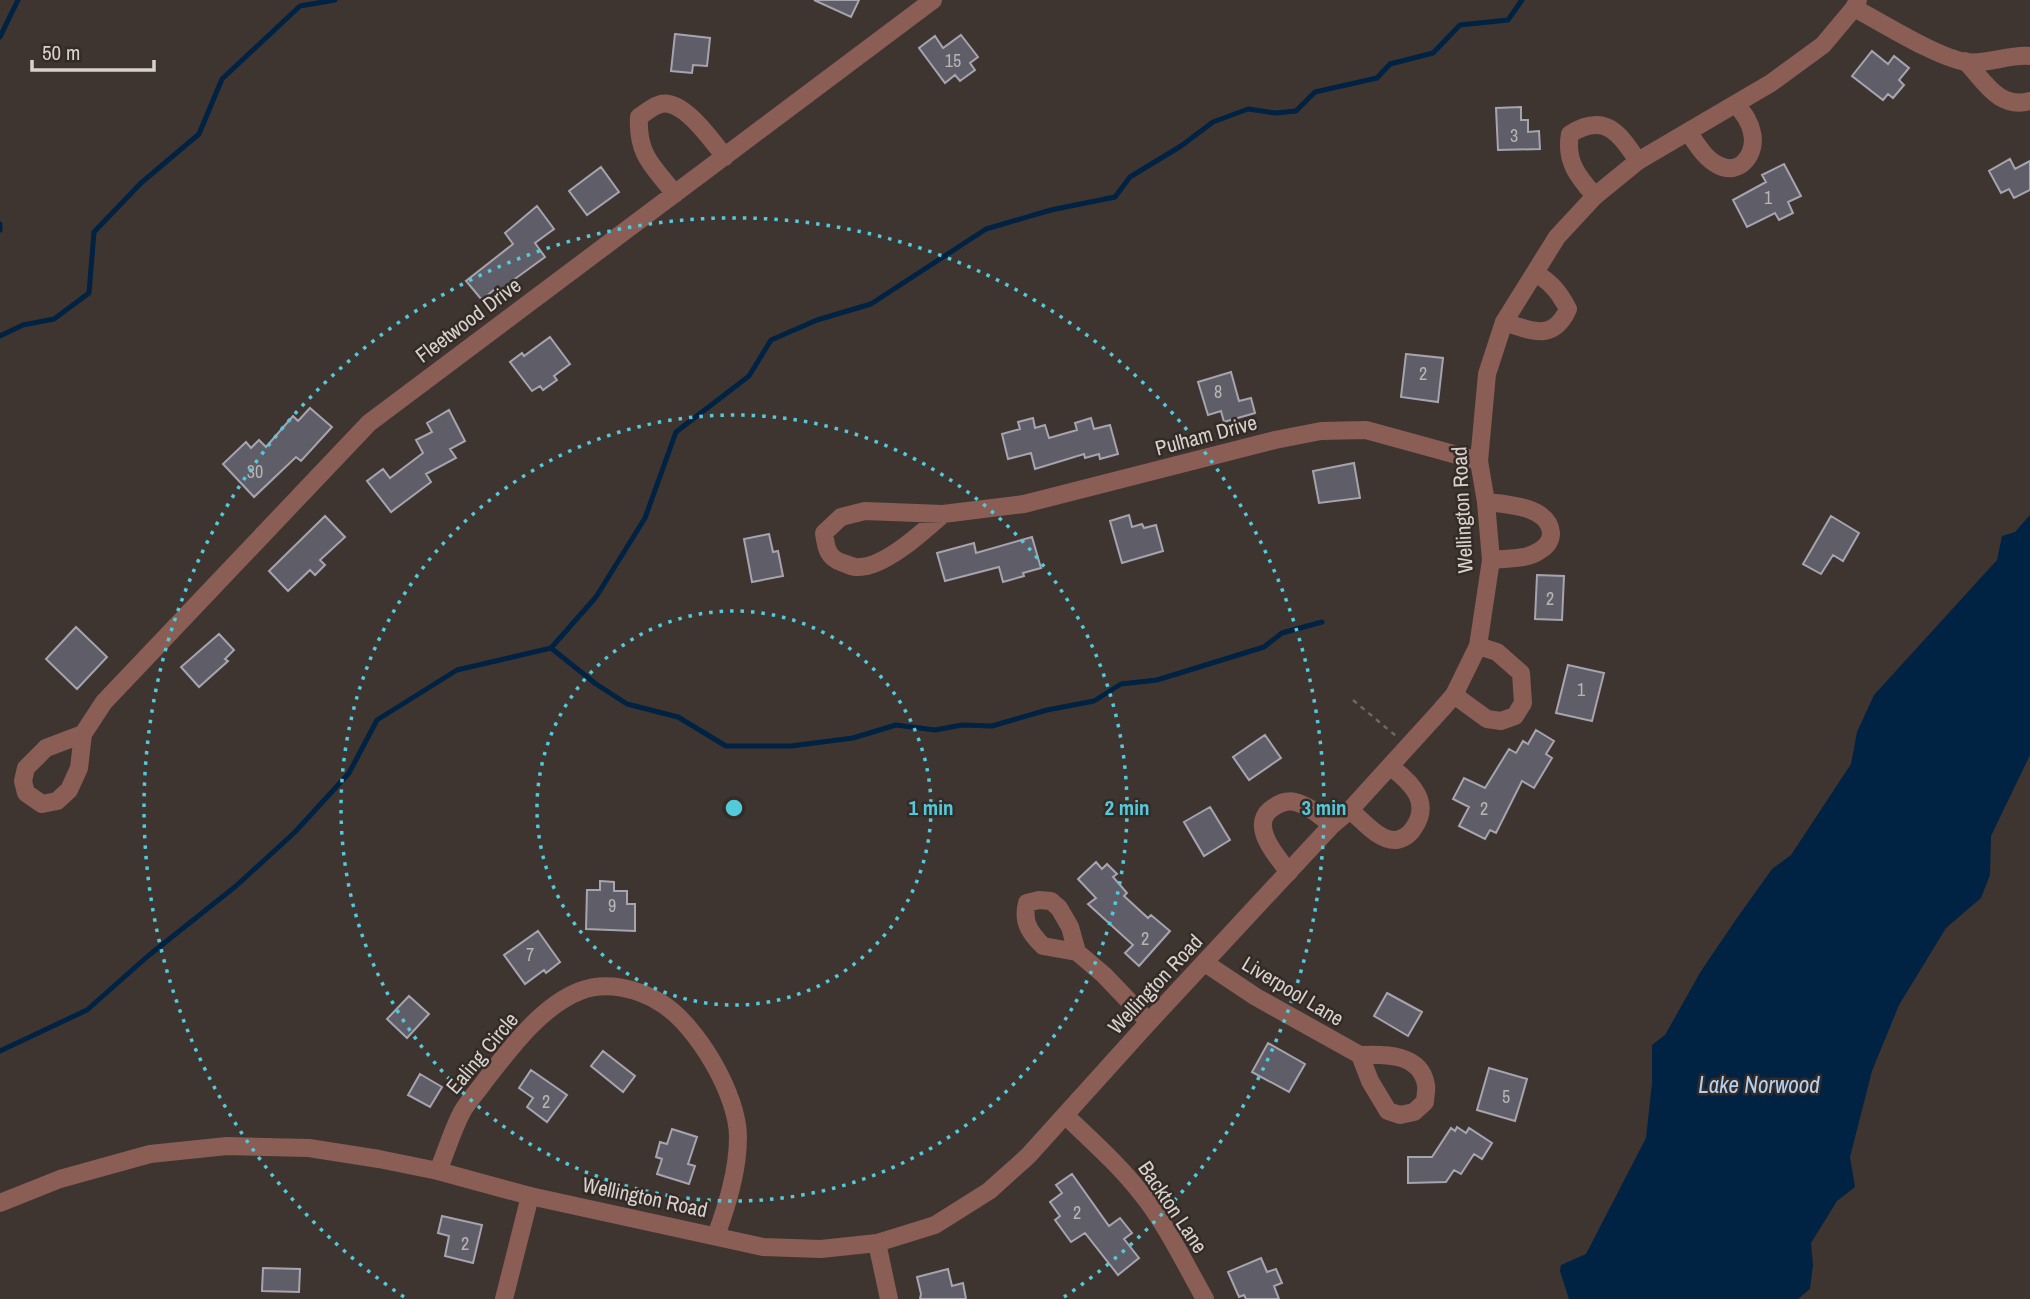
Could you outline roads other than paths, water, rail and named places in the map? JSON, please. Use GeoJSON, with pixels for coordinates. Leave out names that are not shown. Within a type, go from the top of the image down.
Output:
{"type":"FeatureCollection","features":[{"type":"Feature","properties":{"kind":"street","name":"Fleetwood Drive"},"geometry":{"type":"LineString","coordinates":[[83,734],[104,702],[369,423],[933,0]]}},
{"type":"Feature","properties":{"kind":"street"},"geometry":{"type":"LineString","coordinates":[[1856,4],[1937,51],[1965,61],[1985,62],[2015,55],[2030,56]]}},
{"type":"Feature","properties":{"kind":"street","name":"Wellington Road"},"geometry":{"type":"LineString","coordinates":[[0,1203],[60,1179],[150,1153],[227,1146],[309,1148],[438,1171],[530,1196],[763,1247],[821,1249],[877,1243],[935,1225],[989,1191],[1028,1156],[1066,1116],[1149,1022],[1332,825],[1350,810],[1409,748],[1454,695],[1478,646],[1491,560],[1479,461],[1487,374],[1504,322],[1557,237],[1595,196],[1638,161],[1771,83],[1823,45],[1856,4]]}},
{"type":"Feature","properties":{"kind":"street"},"geometry":{"type":"LineString","coordinates":[[1965,61],[1987,88],[2000,98],[2013,103],[2030,101]]}},
{"type":"Feature","properties":{"kind":"street"},"geometry":{"type":"LineString","coordinates":[[675,194],[645,155],[638,138],[639,117],[660,104],[674,104],[688,115],[725,157]]}},
{"type":"Feature","properties":{"kind":"street"},"geometry":{"type":"LineString","coordinates":[[1688,132],[1716,165],[1729,169],[1740,166],[1751,156],[1754,145],[1748,120],[1736,104]]}},
{"type":"Feature","properties":{"kind":"street"},"geometry":{"type":"LineString","coordinates":[[1595,196],[1579,178],[1571,162],[1567,148],[1570,134],[1583,126],[1597,124],[1610,127],[1621,136],[1638,161]]}},
{"type":"Feature","properties":{"kind":"street"},"geometry":{"type":"LineString","coordinates":[[1504,322],[1537,332],[1549,330],[1561,323],[1568,309],[1560,293],[1549,281],[1535,273]]}},
{"type":"Feature","properties":{"kind":"street","name":"Pulham Drive"},"geometry":{"type":"LineString","coordinates":[[943,514],[903,548],[859,568],[836,561],[826,550],[824,533],[841,517],[865,511],[943,514],[1024,505],[1275,440],[1321,431],[1366,430],[1479,461]]}},
{"type":"Feature","properties":{"kind":"street"},"geometry":{"type":"LineString","coordinates":[[1486,502],[1538,514],[1548,524],[1550,533],[1549,543],[1538,552],[1522,557],[1491,560]]}},
{"type":"Feature","properties":{"kind":"street"},"geometry":{"type":"LineString","coordinates":[[1454,695],[1487,719],[1501,721],[1515,716],[1523,703],[1521,673],[1497,652],[1478,646]]}},
{"type":"Feature","properties":{"kind":"street"},"geometry":{"type":"LineString","coordinates":[[1350,810],[1378,834],[1396,840],[1410,835],[1418,823],[1422,807],[1410,781],[1391,767]]}},
{"type":"Feature","properties":{"kind":"street"},"geometry":{"type":"LineString","coordinates":[[1289,872],[1271,849],[1266,837],[1262,822],[1266,811],[1280,802],[1293,801],[1308,807],[1332,825]]}},
{"type":"Feature","properties":{"kind":"street"},"geometry":{"type":"LineString","coordinates":[[1077,953],[1104,975],[1149,1022]]}},
{"type":"Feature","properties":{"kind":"street","name":"Liverpool Lane"},"geometry":{"type":"LineString","coordinates":[[1205,964],[1256,997],[1360,1055]]}},
{"type":"Feature","properties":{"kind":"street","name":"Ealing Circle"},"geometry":{"type":"LineString","coordinates":[[438,1171],[463,1111],[527,1030],[560,1003],[580,991],[604,985],[634,990],[662,1003],[690,1030],[714,1064],[732,1100],[738,1136],[735,1167],[716,1236]]}},
{"type":"Feature","properties":{"kind":"street","name":"Backton Lane"},"geometry":{"type":"LineString","coordinates":[[1066,1116],[1118,1166],[1143,1195],[1205,1299]]}},
{"type":"Feature","properties":{"kind":"street"},"geometry":{"type":"LineString","coordinates":[[504,1299],[530,1196]]}},
{"type":"Feature","properties":{"kind":"street"},"geometry":{"type":"LineString","coordinates":[[877,1243],[889,1299]]}},
{"type":"Feature","properties":{"kind":"water","name":"Lake Norwood"},"geometry":{"type":"Polygon","coordinates":[[[2030,515],[2030,755],[1991,836],[1990,875],[1981,898],[1946,928],[1899,1005],[1872,1071],[1850,1157],[1855,1187],[1837,1201],[1811,1243],[1813,1265],[1810,1289],[1798,1299],[1569,1299],[1560,1271],[1561,1265],[1586,1254],[1646,1138],[1652,1083],[1652,1045],[1665,1035],[1701,971],[1737,918],[1772,869],[1791,855],[1851,764],[1857,732],[1874,695],[1997,560],[2002,536],[2015,532],[2030,515]]]}},
{"type":"Feature","properties":{"kind":"waterway"},"geometry":{"type":"LineString","coordinates":[[0,37],[18,0]]}},
{"type":"Feature","properties":{"kind":"waterway"},"geometry":{"type":"LineString","coordinates":[[0,336],[23,325],[54,319],[89,293],[94,232],[141,183],[199,134],[222,79],[300,6],[335,0]]}},
{"type":"Feature","properties":{"kind":"waterway"},"geometry":{"type":"LineString","coordinates":[[0,1051],[87,1010],[148,956],[236,886],[295,832],[349,773],[377,720],[457,670],[551,648],[596,597],[645,518],[676,432],[749,376],[771,340],[817,320],[871,304],[986,229],[1051,210],[1115,197],[1130,177],[1181,146],[1213,122],[1248,109],[1275,113],[1296,111],[1315,92],[1377,78],[1390,64],[1433,53],[1460,25],[1508,20],[1522,0]]}},
{"type":"Feature","properties":{"kind":"waterway"},"geometry":{"type":"LineString","coordinates":[[0,224],[0,230]]}},
{"type":"Feature","properties":{"kind":"waterway"},"geometry":{"type":"LineString","coordinates":[[551,648],[596,684],[627,704],[678,717],[726,746],[791,746],[853,738],[896,725],[935,730],[962,725],[992,726],[1047,710],[1094,701],[1121,684],[1157,680],[1264,647],[1282,633],[1322,622]]}}]}
